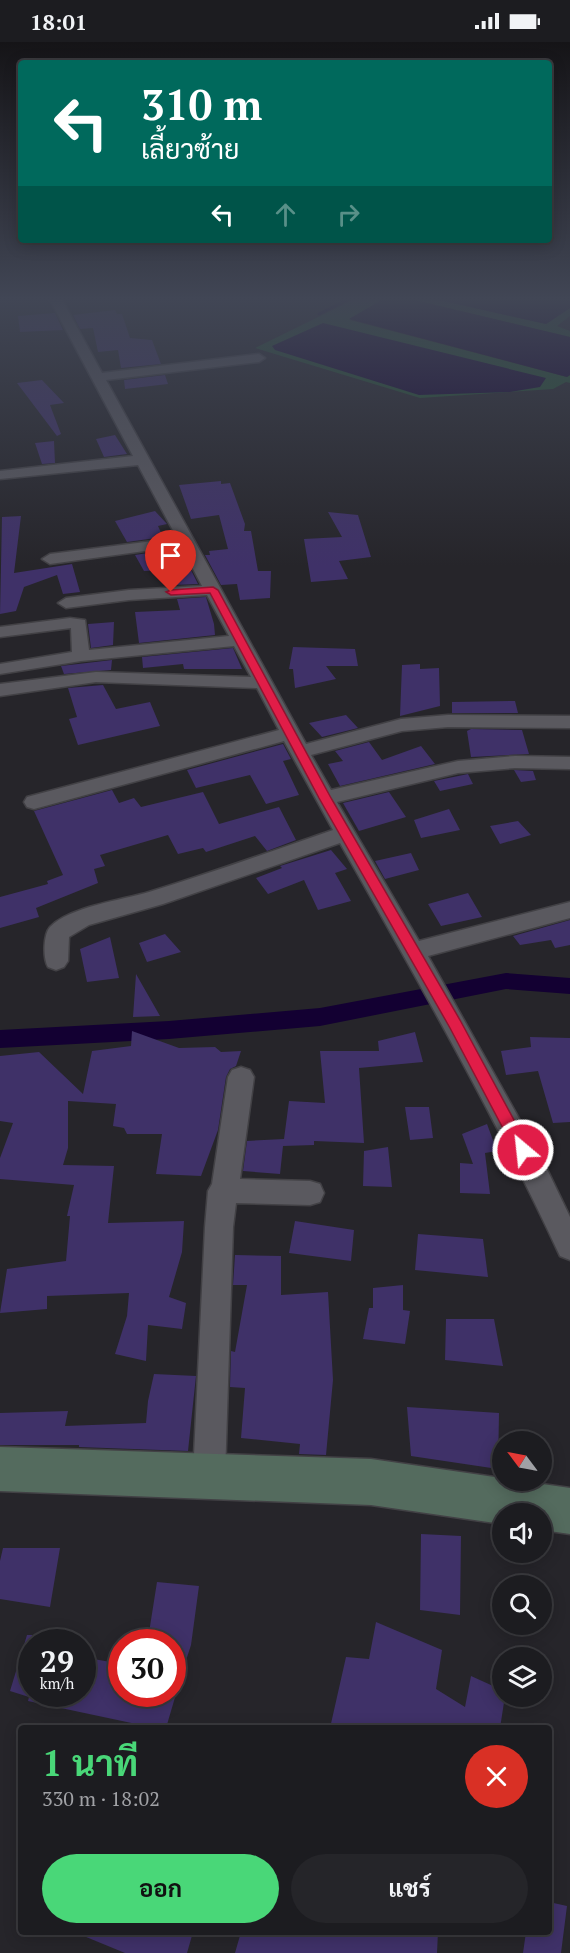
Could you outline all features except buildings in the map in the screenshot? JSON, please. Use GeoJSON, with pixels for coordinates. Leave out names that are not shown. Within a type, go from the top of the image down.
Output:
{"type":"FeatureCollection","features":[{"type":"Feature","properties":{"kind":"street"},"geometry":{"type":"LineString","coordinates":[[103,387],[122,420],[140,460],[264,683],[299,752],[455,1024],[534,1172],[570,1247]]}},
{"type":"Feature","properties":{"kind":"street"},"geometry":{"type":"LineString","coordinates":[[0,475],[140,460]]}},
{"type":"Feature","properties":{"kind":"street"},"geometry":{"type":"LineString","coordinates":[[50,559],[186,542]]}},
{"type":"Feature","properties":{"kind":"street"},"geometry":{"type":"LineString","coordinates":[[66,603],[129,595],[213,590]]}},
{"type":"Feature","properties":{"kind":"street"},"geometry":{"type":"LineString","coordinates":[[0,632],[70,623],[79,624],[81,656]]}},
{"type":"Feature","properties":{"kind":"street"},"geometry":{"type":"LineString","coordinates":[[0,669],[81,656],[239,640]]}},
{"type":"Feature","properties":{"kind":"street"},"geometry":{"type":"LineString","coordinates":[[0,690],[96,677],[264,683]]}},
{"type":"Feature","properties":{"kind":"street"},"geometry":{"type":"LineString","coordinates":[[299,752],[401,725],[448,721],[570,722]]}},
{"type":"Feature","properties":{"kind":"street"},"geometry":{"type":"LineString","coordinates":[[34,802],[290,733]]}},
{"type":"Feature","properties":{"kind":"street"},"geometry":{"type":"LineString","coordinates":[[325,798],[458,767],[515,762],[570,763]]}},
{"type":"Feature","properties":{"kind":"street"},"geometry":{"type":"LineString","coordinates":[[57,961],[58,933],[81,919],[155,898],[345,834]]}},
{"type":"Feature","properties":{"kind":"street"},"geometry":{"type":"LineString","coordinates":[[414,954],[570,910]]}},
{"type":"Feature","properties":{"kind":"street"},"geometry":{"type":"LineString","coordinates":[[209,1476],[222,1191],[241,1077]]}},
{"type":"Feature","properties":{"kind":"street"},"geometry":{"type":"LineString","coordinates":[[222,1191],[310,1193]]}},
{"type":"Feature","properties":{"kind":"street"},"geometry":{"type":"LineString","coordinates":[[0,1469],[371,1482],[570,1511]]}},
{"type":"Feature","properties":{"kind":"green space"},"geometry":{"type":"Polygon","coordinates":[[[384,387],[556,387],[553,389],[420,398],[384,387]]]}},
{"type":"Feature","properties":{"kind":"shaded area"},"geometry":{"type":"Polygon","coordinates":[[[394,387],[539,387],[510,392],[419,395],[394,387]]]}},
{"type":"Feature","properties":{"kind":"waterway"},"geometry":{"type":"LineString","coordinates":[[0,1039],[169,1030],[320,1017],[506,981],[570,986]]}},
{"type":"Feature","properties":{"kind":"route"},"geometry":{"type":"LineString","coordinates":[[171,592],[213,590],[299,752],[455,1024],[523,1150]]}}]}
